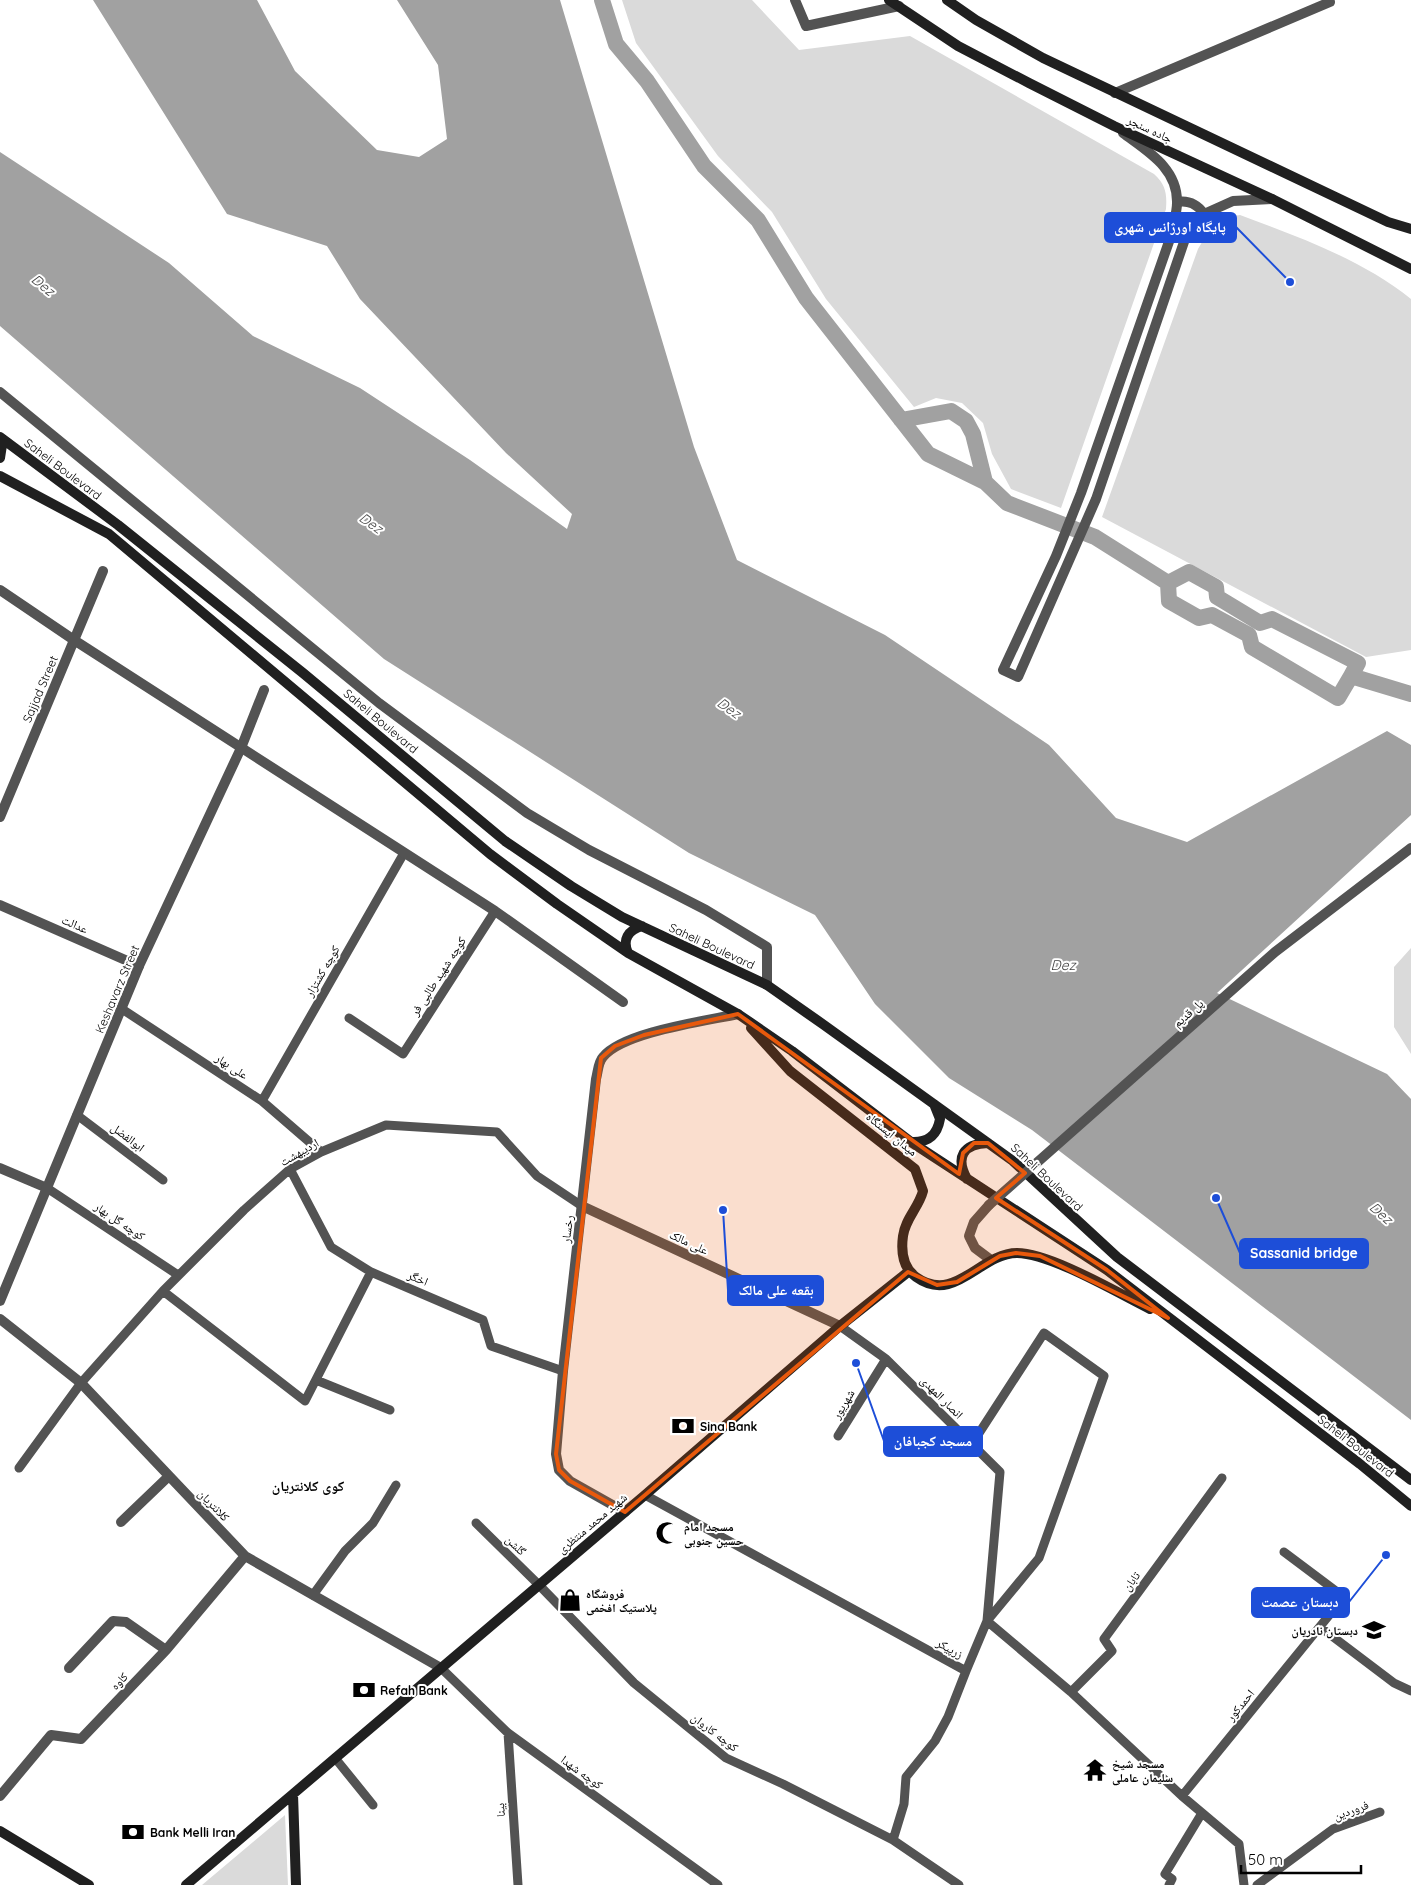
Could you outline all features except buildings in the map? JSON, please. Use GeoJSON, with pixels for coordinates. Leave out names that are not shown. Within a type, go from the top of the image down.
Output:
{"type":"FeatureCollection","features":[{"type":"Feature","properties":{"kind":"main road","name":"جاده سنجر"},"geometry":{"type":"LineString","coordinates":[[889,0],[958,46],[1114,126],[1272,199],[1410,268]]}},
{"type":"Feature","properties":{"kind":"main road","name":"جاده سنجر"},"geometry":{"type":"LineString","coordinates":[[947,0],[976,20],[1043,58],[1388,222],[1411,229]]}},
{"type":"Feature","properties":{"kind":"main road","name":"Saheli Boulevard"},"geometry":{"type":"LineString","coordinates":[[0,439],[118,525],[304,673],[505,841],[571,886],[642,926],[766,986],[933,1103],[1013,1161],[1117,1257],[1411,1480]]}},
{"type":"Feature","properties":{"kind":"main road"},"geometry":{"type":"LineString","coordinates":[[0,439],[2,445],[0,458]]}},
{"type":"Feature","properties":{"kind":"main road","name":"Saheli Boulevard"},"geometry":{"type":"LineString","coordinates":[[0,476],[110,534],[490,854],[628,953],[738,1014],[792,1051],[910,1142],[1107,1270],[1360,1464],[1411,1506]]}},
{"type":"Feature","properties":{"kind":"main road"},"geometry":{"type":"LineString","coordinates":[[628,953],[626,948],[627,936],[631,931],[642,926]]}},
{"type":"Feature","properties":{"kind":"main road","name":"میدان ایستگاه"},"geometry":{"type":"LineString","coordinates":[[738,1014],[790,1071],[915,1169],[924,1192],[903,1234],[902,1254],[908,1272]]}},
{"type":"Feature","properties":{"kind":"main road"},"geometry":{"type":"LineString","coordinates":[[910,1142],[919,1143],[934,1135],[940,1119],[933,1103]]}},
{"type":"Feature","properties":{"kind":"main road"},"geometry":{"type":"LineString","coordinates":[[968,1179],[961,1167],[963,1153],[974,1143],[988,1142]]}},
{"type":"Feature","properties":{"kind":"main road"},"geometry":{"type":"LineString","coordinates":[[908,1272],[921,1281],[937,1285],[957,1282],[991,1260],[1016,1253],[1040,1256],[1168,1318]]}},
{"type":"Feature","properties":{"kind":"main road","name":"شهید محمد منتظری"},"geometry":{"type":"LineString","coordinates":[[186,1885],[540,1585],[840,1326],[908,1272]]}},
{"type":"Feature","properties":{"kind":"main road"},"geometry":{"type":"LineString","coordinates":[[293,1794],[296,1885]]}},
{"type":"Feature","properties":{"kind":"main road"},"geometry":{"type":"LineString","coordinates":[[0,1831],[89,1885]]}},
{"type":"Feature","properties":{"kind":"street"},"geometry":{"type":"LineString","coordinates":[[795,0],[806,26],[899,6]]}},
{"type":"Feature","properties":{"kind":"street"},"geometry":{"type":"LineString","coordinates":[[1115,92],[1330,2],[1329,0]]}},
{"type":"Feature","properties":{"kind":"street"},"geometry":{"type":"LineString","coordinates":[[1114,126],[1156,157],[1173,177],[1177,202],[1172,234],[1081,494],[1033,608],[1003,670],[1018,677],[1096,499],[1185,239],[1204,214],[1233,201],[1272,199]]}},
{"type":"Feature","properties":{"kind":"street"},"geometry":{"type":"LineString","coordinates":[[1177,202],[1190,202],[1200,208],[1204,214]]}},
{"type":"Feature","properties":{"kind":"street"},"geometry":{"type":"LineString","coordinates":[[0,392],[379,703],[527,813],[589,850],[706,910],[767,947],[766,986]]}},
{"type":"Feature","properties":{"kind":"street","name":"Sajjad Street"},"geometry":{"type":"LineString","coordinates":[[0,817],[103,571]]}},
{"type":"Feature","properties":{"kind":"street"},"geometry":{"type":"LineString","coordinates":[[0,590],[74,640],[495,911],[622,1002]]}},
{"type":"Feature","properties":{"kind":"street"},"geometry":{"type":"LineString","coordinates":[[1033,608],[1046,614]]}},
{"type":"Feature","properties":{"kind":"street","name":"Keshavarz Street"},"geometry":{"type":"LineString","coordinates":[[0,1301],[139,966],[242,748],[264,690]]}},
{"type":"Feature","properties":{"kind":"street","name":"پل قدیم"},"geometry":{"type":"LineString","coordinates":[[991,1260],[976,1248],[969,1236],[974,1222],[989,1205],[1275,952],[1411,848]]}},
{"type":"Feature","properties":{"kind":"street","name":"عدالت"},"geometry":{"type":"LineString","coordinates":[[0,905],[139,966]]}},
{"type":"Feature","properties":{"kind":"street","name":"رخسار"},"geometry":{"type":"LineString","coordinates":[[625,1512],[570,1480],[559,1470],[556,1454],[563,1371],[596,1079],[601,1058],[615,1046],[644,1035],[738,1014]]}},
{"type":"Feature","properties":{"kind":"street"},"geometry":{"type":"LineString","coordinates":[[0,1168],[47,1188]]}},
{"type":"Feature","properties":{"kind":"street","name":"علی مالک"},"geometry":{"type":"LineString","coordinates":[[582,1206],[840,1326]]}},
{"type":"Feature","properties":{"kind":"street","name":"کلانتریان"},"geometry":{"type":"LineString","coordinates":[[0,1318],[81,1383],[245,1556],[441,1668]]}},
{"type":"Feature","properties":{"kind":"street"},"geometry":{"type":"LineString","coordinates":[[121,1522],[169,1476]]}},
{"type":"Feature","properties":{"kind":"street","name":"کاوه"},"geometry":{"type":"LineString","coordinates":[[0,1796],[51,1735],[81,1739],[166,1650],[245,1556]]}},
{"type":"Feature","properties":{"kind":"street"},"geometry":{"type":"LineString","coordinates":[[70,1668],[113,1621],[126,1622],[166,1650]]}},
{"type":"Feature","properties":{"kind":"lane","name":"کوچه کشتزار"},"geometry":{"type":"LineString","coordinates":[[262,1101],[404,853]]}},
{"type":"Feature","properties":{"kind":"lane","name":"کوچه شهید طالبی فر"},"geometry":{"type":"LineString","coordinates":[[349,1018],[403,1054],[495,911]]}},
{"type":"Feature","properties":{"kind":"lane","name":"علی بهار"},"geometry":{"type":"LineString","coordinates":[[122,1009],[262,1101],[321,1152]]}},
{"type":"Feature","properties":{"kind":"lane","name":"ابوالفضل"},"geometry":{"type":"LineString","coordinates":[[77,1115],[163,1180]]}},
{"type":"Feature","properties":{"kind":"lane","name":"اردیبهشت"},"geometry":{"type":"LineString","coordinates":[[19,1468],[81,1383],[163,1291],[244,1210],[290,1169],[321,1152],[386,1125],[497,1132],[537,1176],[582,1206]]}},
{"type":"Feature","properties":{"kind":"lane","name":"اخگر"},"geometry":{"type":"LineString","coordinates":[[290,1169],[331,1247],[370,1272],[483,1320],[491,1346],[563,1371]]}},
{"type":"Feature","properties":{"kind":"lane","name":"کوچه گل بهار"},"geometry":{"type":"LineString","coordinates":[[47,1188],[178,1276]]}},
{"type":"Feature","properties":{"kind":"lane"},"geometry":{"type":"LineString","coordinates":[[163,1291],[306,1401],[370,1272]]}},
{"type":"Feature","properties":{"kind":"lane","name":"انصار المهدی"},"geometry":{"type":"LineString","coordinates":[[840,1326],[886,1358],[1000,1472],[987,1621]]}},
{"type":"Feature","properties":{"kind":"lane"},"geometry":{"type":"LineString","coordinates":[[972,1444],[1044,1333],[1104,1376],[1039,1558],[987,1621],[1071,1692],[1182,1796],[1239,1844],[1244,1885]]}},
{"type":"Feature","properties":{"kind":"lane","name":"شهریور"},"geometry":{"type":"LineString","coordinates":[[838,1436],[886,1358]]}},
{"type":"Feature","properties":{"kind":"lane"},"geometry":{"type":"LineString","coordinates":[[316,1380],[390,1410]]}},
{"type":"Feature","properties":{"kind":"lane","name":"تابان"},"geometry":{"type":"LineString","coordinates":[[1071,1692],[1112,1651],[1104,1638],[1222,1478]]}},
{"type":"Feature","properties":{"kind":"lane"},"geometry":{"type":"LineString","coordinates":[[313,1595],[345,1551],[373,1523],[396,1485]]}},
{"type":"Feature","properties":{"kind":"lane","name":"زرپیکر"},"geometry":{"type":"LineString","coordinates":[[645,1495],[966,1671],[987,1621]]}},
{"type":"Feature","properties":{"kind":"lane","name":"گلشن"},"geometry":{"type":"LineString","coordinates":[[476,1523],[540,1585]]}},
{"type":"Feature","properties":{"kind":"lane","name":"احمدکور"},"geometry":{"type":"LineString","coordinates":[[1182,1796],[1344,1597],[1284,1552]]}},
{"type":"Feature","properties":{"kind":"lane","name":"کوچه کاروان"},"geometry":{"type":"LineString","coordinates":[[540,1585],[634,1683],[726,1758],[783,1784],[893,1840],[959,1885]]}},
{"type":"Feature","properties":{"kind":"lane"},"geometry":{"type":"LineString","coordinates":[[1320,1627],[1394,1683],[1411,1691]]}},
{"type":"Feature","properties":{"kind":"lane","name":"کوچه شهدا"},"geometry":{"type":"LineString","coordinates":[[441,1668],[508,1734],[718,1885]]}},
{"type":"Feature","properties":{"kind":"lane"},"geometry":{"type":"LineString","coordinates":[[893,1840],[904,1804],[906,1777],[936,1741],[948,1717],[966,1671]]}},
{"type":"Feature","properties":{"kind":"lane","name":"بینا"},"geometry":{"type":"LineString","coordinates":[[508,1734],[518,1885]]}},
{"type":"Feature","properties":{"kind":"lane"},"geometry":{"type":"LineString","coordinates":[[335,1758],[373,1805]]}},
{"type":"Feature","properties":{"kind":"lane","name":"فروردین"},"geometry":{"type":"LineString","coordinates":[[1258,1885],[1333,1830],[1380,1812]]}},
{"type":"Feature","properties":{"kind":"lane"},"geometry":{"type":"LineString","coordinates":[[1170,1885],[1172,1879],[1164,1874],[1202,1813]]}},
{"type":"Feature","properties":{"kind":"highlighted area"},"geometry":{"type":"Polygon","coordinates":[[[738,1014],[959,1174],[963,1153],[974,1143],[988,1143],[1025,1173],[996,1198],[1107,1270],[1168,1318],[1040,1256],[1016,1253],[1000,1256],[957,1282],[937,1285],[908,1272],[625,1512],[570,1481],[559,1470],[556,1454],[601,1058],[615,1046],[644,1035],[738,1014]]]}},
{"type":"Feature","properties":{"kind":"shaded area"},"geometry":{"type":"Polygon","coordinates":[[[622,0],[752,0],[799,50],[910,36],[1158,178],[1165,190],[1166,209],[1061,508],[1011,489],[992,454],[983,423],[962,403],[936,398],[914,407],[826,299],[772,212],[718,156],[636,43],[622,0]]]}},
{"type":"Feature","properties":{"kind":"shaded area"},"geometry":{"type":"Polygon","coordinates":[[[1240,215],[1329,250],[1371,272],[1411,299],[1411,650],[1366,657],[1102,517],[1198,249],[1214,226],[1224,219],[1240,215]]]}},
{"type":"Feature","properties":{"kind":"shaded area"},"geometry":{"type":"Polygon","coordinates":[[[1411,948],[1411,1054],[1394,1027],[1394,967],[1411,948]]]}},
{"type":"Feature","properties":{"kind":"shaded area"},"geometry":{"type":"Polygon","coordinates":[[[285,1815],[288,1885],[202,1885],[285,1815]]]}},
{"type":"Feature","properties":{"kind":"water","name":"Dez"},"geometry":{"type":"Polygon","coordinates":[[[93,0],[257,0],[295,71],[377,150],[419,157],[447,139],[438,65],[397,0],[560,0],[694,447],[737,560],[885,635],[1049,745],[1116,818],[1187,842],[1387,731],[1411,745],[1411,815],[1217,993],[1387,1074],[1411,1099],[1411,1420],[1032,1130],[949,1078],[875,1004],[815,915],[689,853],[384,659],[0,326],[0,152],[169,263],[253,336],[360,388],[470,460],[567,529],[572,514],[506,453],[360,299],[327,246],[227,214],[93,0]]]}},
{"type":"Feature","properties":{"kind":"waterway"},"geometry":{"type":"LineString","coordinates":[[602,0],[616,44],[647,81],[704,166],[758,220],[806,298],[928,454],[985,482],[1007,503],[1095,537],[1168,583],[1169,601],[1199,618],[1212,615],[1249,635],[1252,647],[1338,698],[1351,676],[1411,694]]}},
{"type":"Feature","properties":{"kind":"waterway"},"geometry":{"type":"LineString","coordinates":[[901,420],[951,411],[966,421],[973,434],[985,482]]}},
{"type":"Feature","properties":{"kind":"waterway"},"geometry":{"type":"LineString","coordinates":[[1168,583],[1189,572],[1216,587],[1217,597],[1260,623],[1272,619],[1358,663],[1351,676]]}},
{"type":"Feature","properties":{"kind":"place","name":"پایگاه اورژانس شهری"},"geometry":{"type":"Point","coordinates":[1290,282]}},
{"type":"Feature","properties":{"kind":"place","name":"Sassanid bridge"},"geometry":{"type":"Point","coordinates":[1216,1198]}},
{"type":"Feature","properties":{"kind":"place","name":"بقعه علی مالک"},"geometry":{"type":"Point","coordinates":[723,1210]}},
{"type":"Feature","properties":{"kind":"place","name":"مسجد کجبافان"},"geometry":{"type":"Point","coordinates":[856,1363]}},
{"type":"Feature","properties":{"kind":"place","name":"Sina Bank"},"geometry":{"type":"Point","coordinates":[683,1426]}},
{"type":"Feature","properties":{"kind":"place","name":"مسجد امام حسین جنوبی"},"geometry":{"type":"Point","coordinates":[667,1533]}},
{"type":"Feature","properties":{"kind":"place","name":"دبستان عصمت"},"geometry":{"type":"Point","coordinates":[1386,1555]}},
{"type":"Feature","properties":{"kind":"place","name":"فروشگاه پلاستیک افخمی"},"geometry":{"type":"Point","coordinates":[570,1600]}},
{"type":"Feature","properties":{"kind":"place","name":"دبستان نادریان"},"geometry":{"type":"Point","coordinates":[1374,1630]}},
{"type":"Feature","properties":{"kind":"place","name":"Refah Bank"},"geometry":{"type":"Point","coordinates":[364,1690]}},
{"type":"Feature","properties":{"kind":"place","name":"مسجد شیخ سلیمان عاملی"},"geometry":{"type":"Point","coordinates":[1095,1770]}},
{"type":"Feature","properties":{"kind":"place","name":"Bank Melli Iran"},"geometry":{"type":"Point","coordinates":[133,1832]}},
{"type":"Feature","properties":{"kind":"district","name":"کوی کلانتریان"},"geometry":{"type":"Point","coordinates":[308,1486]}}]}
